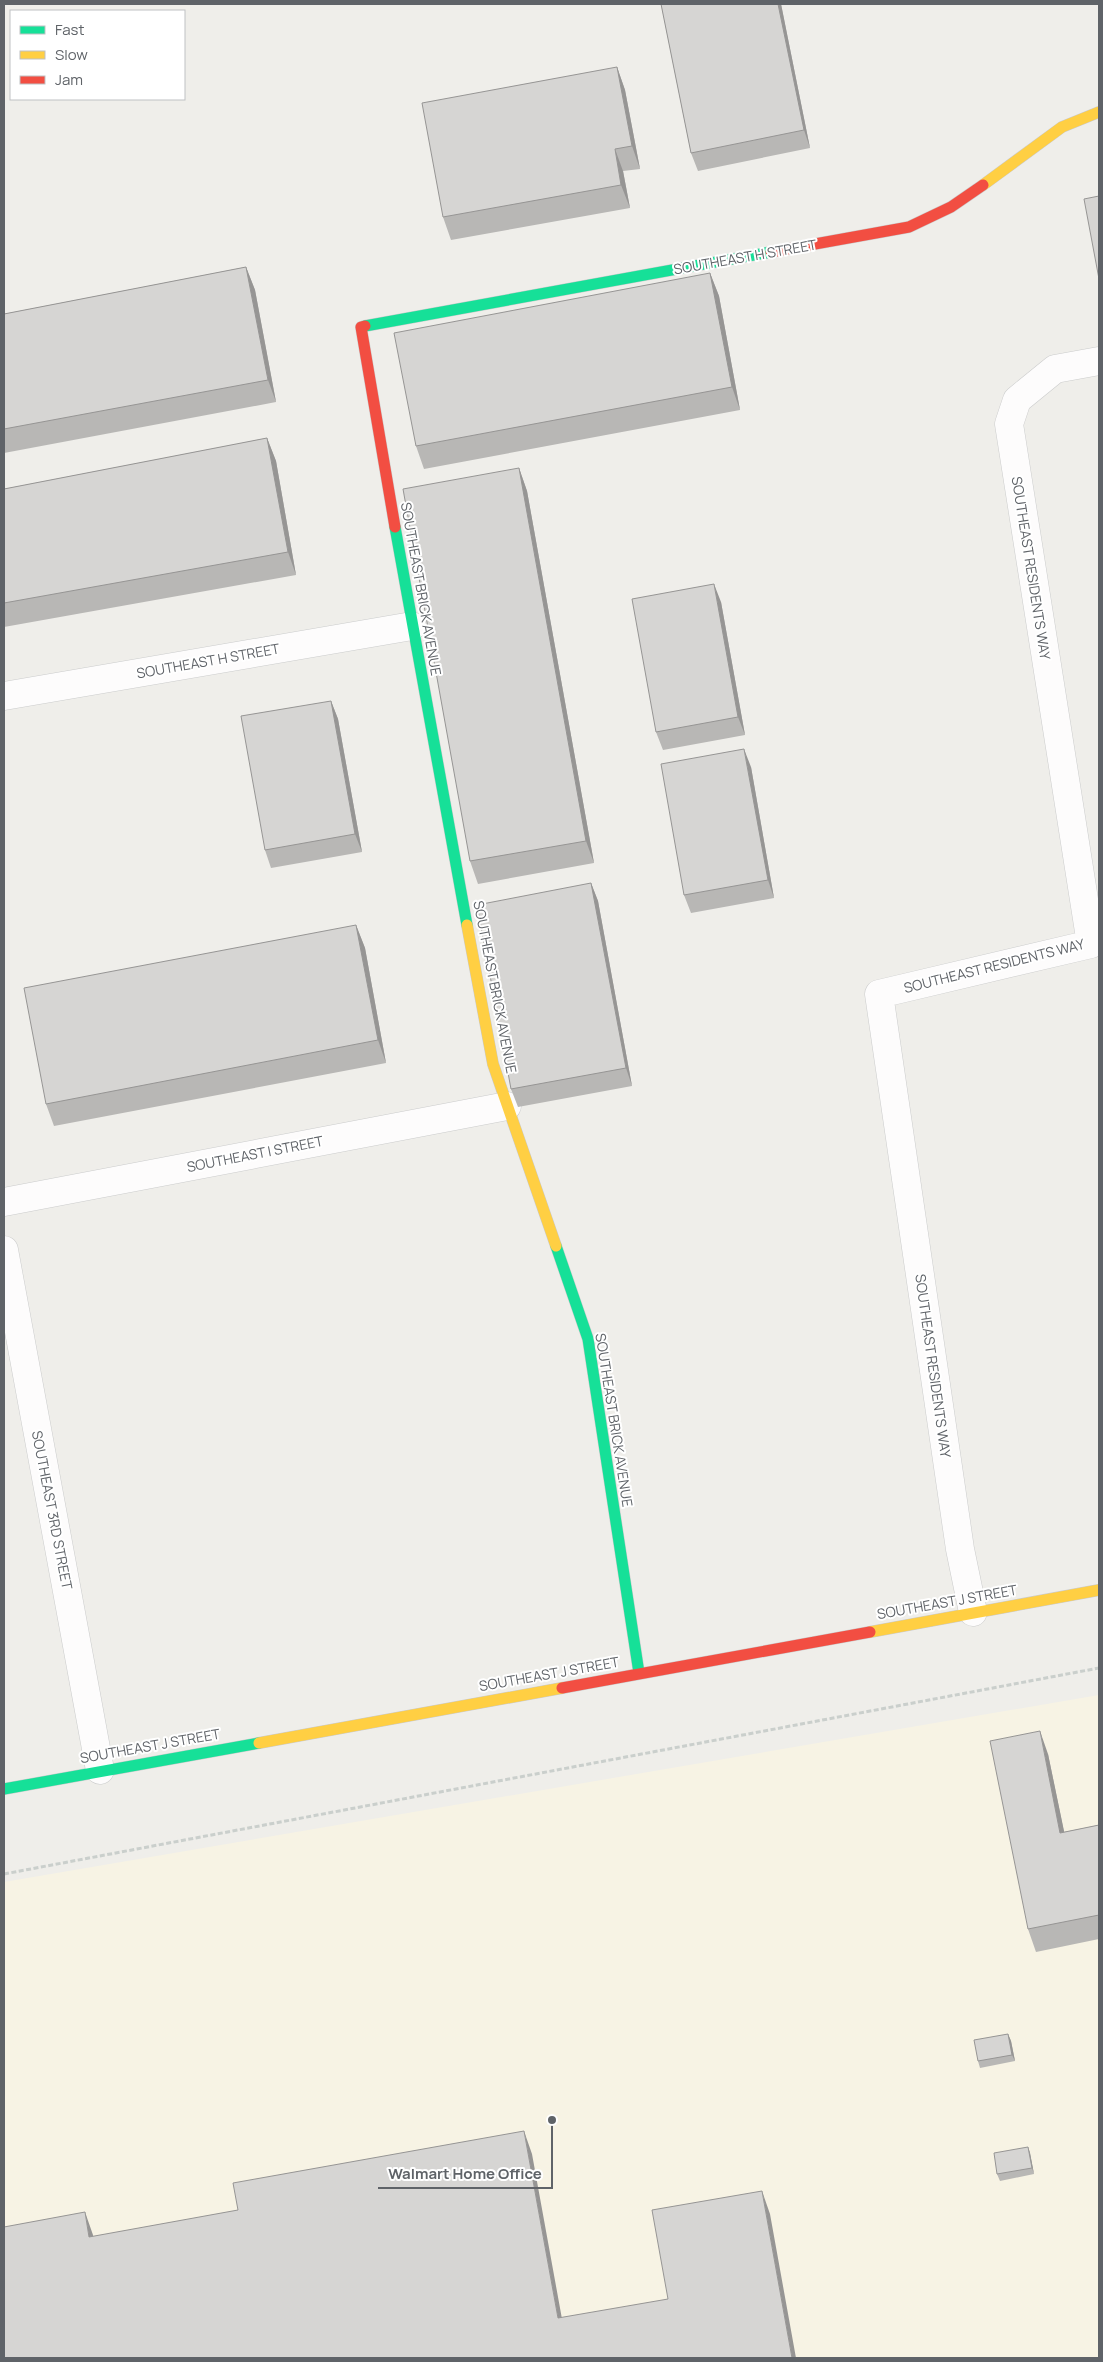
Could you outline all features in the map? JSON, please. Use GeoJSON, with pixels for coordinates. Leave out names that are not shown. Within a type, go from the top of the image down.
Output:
{"type":"FeatureCollection","features":[{"type":"Feature","properties":{"kind":"street","name":"SOUTHEAST H STREET"},"geometry":{"type":"LineString","coordinates":[[361,327],[909,227],[956,204],[1053,134],[1088,114],[1099,112]]}},
{"type":"Feature","properties":{"kind":"street","name":"SOUTHEAST BRICK AVENUE"},"geometry":{"type":"LineString","coordinates":[[361,327],[412,626],[493,1064],[588,1339],[640,1673]]}},
{"type":"Feature","properties":{"kind":"street","name":"SOUTHEAST RESIDENTS WAY"},"geometry":{"type":"LineString","coordinates":[[973,1612],[959,1539],[879,994],[1091,944],[1009,424],[1018,400],[1055,369],[1099,361]]}},
{"type":"Feature","properties":{"kind":"street","name":"SOUTHEAST H STREET"},"geometry":{"type":"LineString","coordinates":[[4,696],[412,626]]}},
{"type":"Feature","properties":{"kind":"street","name":"SOUTHEAST I STREET"},"geometry":{"type":"LineString","coordinates":[[4,1202],[507,1106]]}},
{"type":"Feature","properties":{"kind":"street","name":"SOUTHEAST 3RD STREET"},"geometry":{"type":"LineString","coordinates":[[4,1250],[100,1770]]}},
{"type":"Feature","properties":{"kind":"street","name":"SOUTHEAST J STREET"},"geometry":{"type":"LineString","coordinates":[[4,1789],[100,1770],[1099,1590]]}},
{"type":"Feature","properties":{"kind":"path"},"geometry":{"type":"LineString","coordinates":[[4,1874],[1099,1668]]}},
{"type":"Feature","properties":{"kind":"shaded area"},"geometry":{"type":"Polygon","coordinates":[[[1099,1695],[1099,2358],[4,2358],[4,1882],[1099,1695]]]}},
{"type":"Feature","properties":{"kind":"building"},"geometry":{"type":"Polygon","coordinates":[[[661,4],[778,4],[804,130],[691,153],[661,4]]]}},
{"type":"Feature","properties":{"kind":"building"},"geometry":{"type":"Polygon","coordinates":[[[617,67],[632,146],[615,149],[621,185],[443,217],[422,103],[617,67]]]}},
{"type":"Feature","properties":{"kind":"building"},"geometry":{"type":"Polygon","coordinates":[[[1099,196],[1099,279],[1084,199],[1099,196]]]}},
{"type":"Feature","properties":{"kind":"building"},"geometry":{"type":"Polygon","coordinates":[[[246,267],[268,380],[4,429],[4,314],[246,267]]]}},
{"type":"Feature","properties":{"kind":"building"},"geometry":{"type":"Polygon","coordinates":[[[710,273],[732,387],[416,446],[394,333],[710,273]]]}},
{"type":"Feature","properties":{"kind":"building"},"geometry":{"type":"Polygon","coordinates":[[[267,438],[288,552],[4,603],[4,489],[267,438]]]}},
{"type":"Feature","properties":{"kind":"building"},"geometry":{"type":"Polygon","coordinates":[[[519,468],[586,841],[470,861],[403,489],[519,468]]]}},
{"type":"Feature","properties":{"kind":"building"},"geometry":{"type":"Polygon","coordinates":[[[714,584],[738,717],[656,732],[632,599],[714,584]]]}},
{"type":"Feature","properties":{"kind":"building"},"geometry":{"type":"Polygon","coordinates":[[[331,701],[355,834],[265,850],[241,716],[331,701]]]}},
{"type":"Feature","properties":{"kind":"building"},"geometry":{"type":"Polygon","coordinates":[[[744,749],[768,880],[684,895],[661,764],[744,749]]]}},
{"type":"Feature","properties":{"kind":"building"},"geometry":{"type":"Polygon","coordinates":[[[591,883],[626,1068],[511,1089],[477,905],[591,883]]]}},
{"type":"Feature","properties":{"kind":"building"},"geometry":{"type":"Polygon","coordinates":[[[356,925],[378,1040],[46,1104],[24,988],[356,925]]]}},
{"type":"Feature","properties":{"kind":"building"},"geometry":{"type":"Polygon","coordinates":[[[1040,1731],[1060,1833],[1099,1825],[1099,1915],[1028,1929],[990,1741],[1040,1731]]]}},
{"type":"Feature","properties":{"kind":"building"},"geometry":{"type":"Polygon","coordinates":[[[1008,2034],[1012,2055],[978,2061],[974,2040],[1008,2034]]]}},
{"type":"Feature","properties":{"kind":"building"},"geometry":{"type":"Polygon","coordinates":[[[524,2131],[558,2318],[668,2299],[652,2210],[762,2191],[792,2358],[4,2358],[4,2227],[85,2212],[89,2237],[238,2210],[233,2183],[524,2131]]]}},
{"type":"Feature","properties":{"kind":"building"},"geometry":{"type":"Polygon","coordinates":[[[1028,2147],[1032,2168],[997,2174],[994,2153],[1028,2147]]]}},
{"type":"Feature","properties":{"kind":"traffic: fast"},"geometry":{"type":"LineString","coordinates":[[365,326],[771,252]]}},
{"type":"Feature","properties":{"kind":"traffic: fast"},"geometry":{"type":"LineString","coordinates":[[395,527],[467,925]]}},
{"type":"Feature","properties":{"kind":"traffic: fast"},"geometry":{"type":"LineString","coordinates":[[556,1246],[588,1339],[639,1673]]}},
{"type":"Feature","properties":{"kind":"traffic: fast"},"geometry":{"type":"LineString","coordinates":[[4,1789],[259,1743]]}},
{"type":"Feature","properties":{"kind":"traffic: slow"},"geometry":{"type":"LineString","coordinates":[[983,185],[1062,127],[1099,112]]}},
{"type":"Feature","properties":{"kind":"traffic: slow"},"geometry":{"type":"LineString","coordinates":[[467,925],[493,1064],[556,1246]]}},
{"type":"Feature","properties":{"kind":"traffic: slow"},"geometry":{"type":"LineString","coordinates":[[870,1632],[1099,1590]]}},
{"type":"Feature","properties":{"kind":"traffic: slow"},"geometry":{"type":"LineString","coordinates":[[259,1743],[562,1688]]}},
{"type":"Feature","properties":{"kind":"traffic: jam"},"geometry":{"type":"LineString","coordinates":[[771,252],[909,227],[951,207],[983,185]]}},
{"type":"Feature","properties":{"kind":"traffic: jam"},"geometry":{"type":"LineString","coordinates":[[365,326],[361,327],[395,527]]}},
{"type":"Feature","properties":{"kind":"traffic: jam"},"geometry":{"type":"LineString","coordinates":[[562,1688],[870,1632]]}},
{"type":"Feature","properties":{"kind":"place","name":"Walmart Home Office"},"geometry":{"type":"Point","coordinates":[552,2120]}}]}
